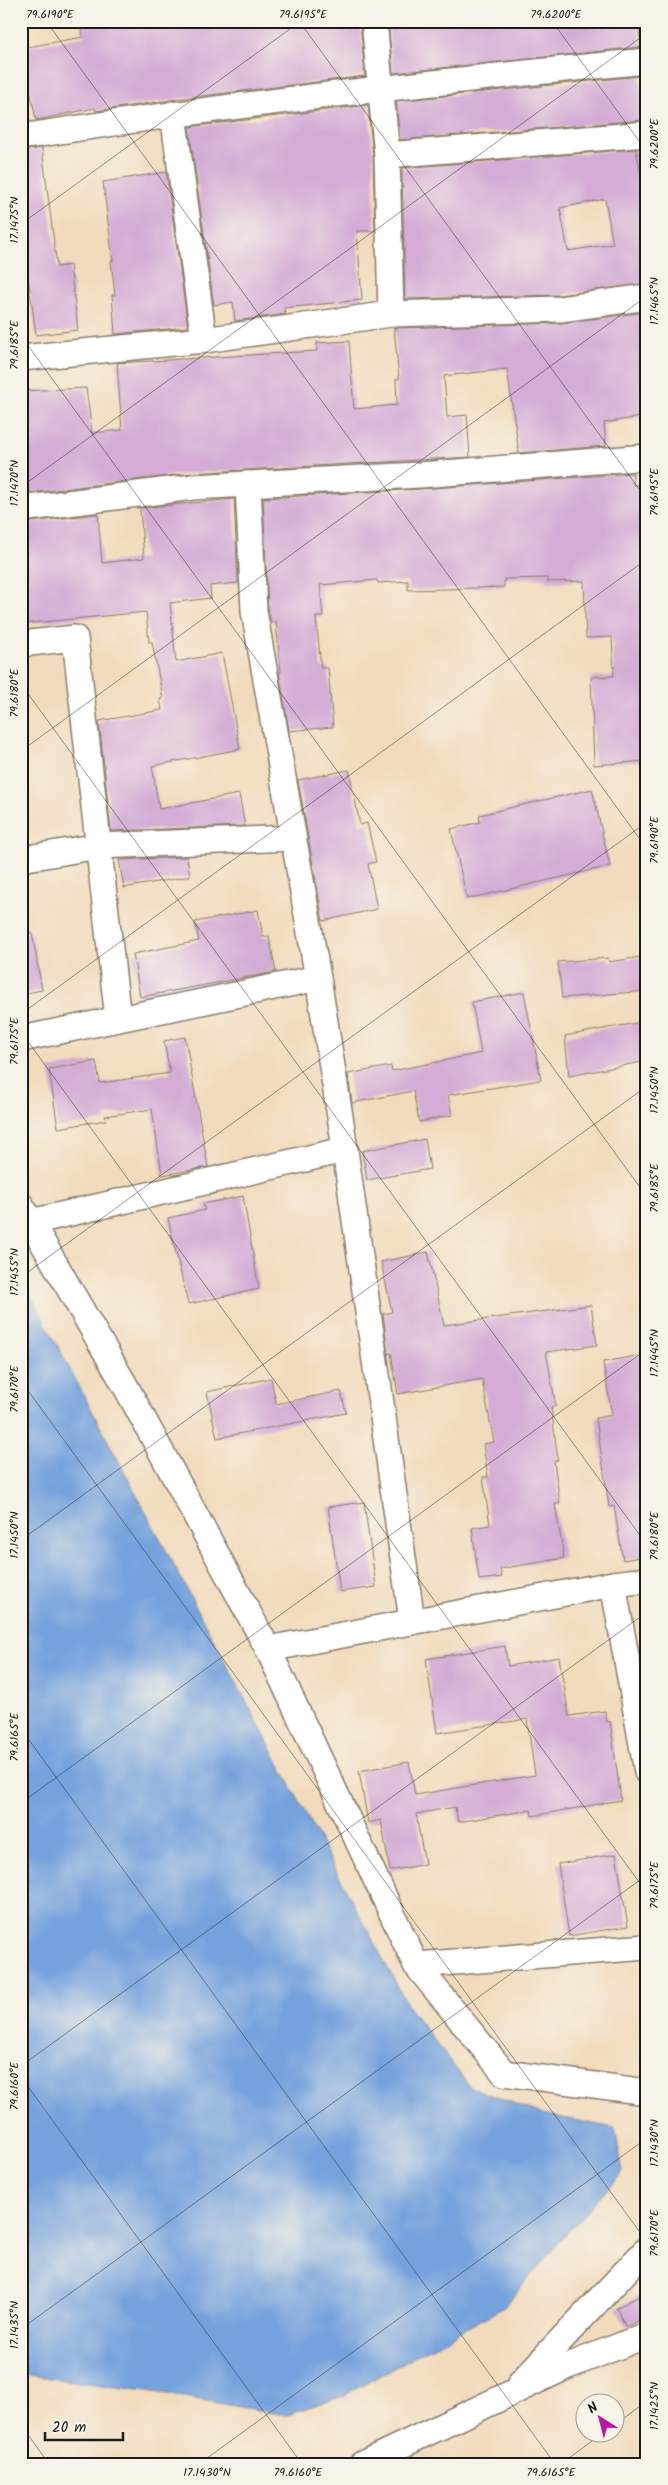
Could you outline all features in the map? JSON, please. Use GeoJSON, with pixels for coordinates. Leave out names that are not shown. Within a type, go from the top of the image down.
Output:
{"type":"FeatureCollection","features":[{"type":"Feature","properties":{"kind":"street"},"geometry":{"type":"LineString","coordinates":[[374,21],[387,154],[391,314]]}},
{"type":"Feature","properties":{"kind":"street"},"geometry":{"type":"LineString","coordinates":[[21,136],[173,114],[444,80],[647,62]]}},
{"type":"Feature","properties":{"kind":"street"},"geometry":{"type":"LineString","coordinates":[[173,114],[204,340]]}},
{"type":"Feature","properties":{"kind":"street"},"geometry":{"type":"LineString","coordinates":[[387,154],[647,134]]}},
{"type":"Feature","properties":{"kind":"street"},"geometry":{"type":"LineString","coordinates":[[21,358],[204,340],[391,314],[560,309],[647,297]]}},
{"type":"Feature","properties":{"kind":"street"},"geometry":{"type":"LineString","coordinates":[[21,509],[192,487],[420,474],[647,457]]}},
{"type":"Feature","properties":{"kind":"street"},"geometry":{"type":"LineString","coordinates":[[248,484],[254,611],[318,978],[412,1622]]}},
{"type":"Feature","properties":{"kind":"street"},"geometry":{"type":"LineString","coordinates":[[21,644],[75,638],[118,1020]]}},
{"type":"Feature","properties":{"kind":"street"},"geometry":{"type":"LineString","coordinates":[[21,860],[99,846],[293,838]]}},
{"type":"Feature","properties":{"kind":"street"},"geometry":{"type":"LineString","coordinates":[[21,1040],[318,978]]}},
{"type":"Feature","properties":{"kind":"street"},"geometry":{"type":"LineString","coordinates":[[344,1150],[26,1214],[126,1387],[268,1649],[416,1965],[504,2073],[647,2092]]}},
{"type":"Feature","properties":{"kind":"street"},"geometry":{"type":"LineString","coordinates":[[268,1649],[613,1584],[647,1580]]}},
{"type":"Feature","properties":{"kind":"street"},"geometry":{"type":"LineString","coordinates":[[613,1584],[647,1772]]}},
{"type":"Feature","properties":{"kind":"street"},"geometry":{"type":"LineString","coordinates":[[416,1965],[647,1947]]}},
{"type":"Feature","properties":{"kind":"street"},"geometry":{"type":"LineString","coordinates":[[509,2394],[647,2248]]}},
{"type":"Feature","properties":{"kind":"street"},"geometry":{"type":"LineString","coordinates":[[362,2464],[568,2366],[647,2335]]}},
{"type":"Feature","properties":{"kind":"water"},"geometry":{"type":"Polygon","coordinates":[[[21,1277],[409,2008],[470,2087],[542,2114],[615,2128],[623,2172],[560,2241],[504,2307],[343,2396],[285,2415],[168,2394],[21,2374],[21,1277]]]}},
{"type":"Feature","properties":{"kind":"building"},"geometry":{"type":"Polygon","coordinates":[[[80,21],[360,21],[365,76],[96,111],[95,108],[36,120],[22,48],[83,37],[80,21]]]}},
{"type":"Feature","properties":{"kind":"building"},"geometry":{"type":"Polygon","coordinates":[[[388,21],[638,21],[641,47],[393,73],[388,21]]]}},
{"type":"Feature","properties":{"kind":"building"},"geometry":{"type":"Polygon","coordinates":[[[640,76],[644,120],[400,140],[396,101],[640,76]]]}},
{"type":"Feature","properties":{"kind":"building"},"geometry":{"type":"Polygon","coordinates":[[[368,105],[373,156],[375,231],[357,231],[362,300],[284,308],[285,314],[235,321],[233,302],[214,305],[189,127],[368,105]]]}},
{"type":"Feature","properties":{"kind":"building"},"geometry":{"type":"Polygon","coordinates":[[[42,148],[57,267],[70,265],[78,330],[36,335],[26,261],[21,261],[21,151],[42,148]]]}},
{"type":"Feature","properties":{"kind":"building"},"geometry":{"type":"Polygon","coordinates":[[[636,149],[647,204],[647,283],[559,295],[405,299],[402,168],[636,149]],[[605,199],[560,208],[568,251],[613,244],[605,199]]]}},
{"type":"Feature","properties":{"kind":"building"},"geometry":{"type":"Polygon","coordinates":[[[166,172],[188,327],[115,334],[112,295],[115,295],[111,261],[113,261],[103,182],[166,172]]]}},
{"type":"Feature","properties":{"kind":"building"},"geometry":{"type":"Polygon","coordinates":[[[647,312],[647,416],[604,423],[606,446],[519,453],[507,369],[444,376],[447,417],[467,415],[470,457],[192,473],[21,494],[21,391],[86,388],[92,433],[122,430],[117,363],[317,351],[317,343],[349,341],[354,409],[397,405],[396,379],[399,379],[394,328],[561,323],[647,312]]]}},
{"type":"Feature","properties":{"kind":"building"},"geometry":{"type":"Polygon","coordinates":[[[633,473],[633,485],[647,485],[647,761],[594,765],[591,677],[614,676],[612,637],[586,638],[584,581],[547,582],[547,578],[504,579],[504,587],[408,590],[408,581],[378,583],[377,580],[320,585],[323,617],[316,617],[321,668],[328,668],[333,727],[289,731],[279,672],[281,672],[276,622],[271,622],[268,609],[263,498],[421,489],[633,473]]]}},
{"type":"Feature","properties":{"kind":"building"},"geometry":{"type":"Polygon","coordinates":[[[234,499],[238,583],[210,586],[211,598],[170,603],[176,662],[222,653],[240,749],[152,766],[159,809],[239,794],[245,826],[111,831],[99,721],[162,710],[160,699],[163,699],[152,642],[149,642],[146,612],[21,624],[21,523],[98,514],[102,563],[144,558],[140,508],[234,499]]]}},
{"type":"Feature","properties":{"kind":"building"},"geometry":{"type":"Polygon","coordinates":[[[349,770],[360,825],[367,823],[376,862],[368,864],[377,909],[323,921],[298,780],[349,770]]]}},
{"type":"Feature","properties":{"kind":"building"},"geometry":{"type":"Polygon","coordinates":[[[592,789],[610,866],[467,899],[451,829],[480,822],[479,815],[592,789]]]}},
{"type":"Feature","properties":{"kind":"building"},"geometry":{"type":"Polygon","coordinates":[[[187,857],[190,876],[124,888],[119,860],[187,857]]]}},
{"type":"Feature","properties":{"kind":"building"},"geometry":{"type":"Polygon","coordinates":[[[258,910],[263,937],[269,936],[276,972],[140,997],[133,954],[199,941],[195,922],[258,910]]]}},
{"type":"Feature","properties":{"kind":"building"},"geometry":{"type":"Polygon","coordinates":[[[32,933],[42,990],[21,994],[21,934],[32,933]]]}},
{"type":"Feature","properties":{"kind":"building"},"geometry":{"type":"Polygon","coordinates":[[[647,956],[647,991],[562,998],[558,962],[608,958],[609,962],[647,956]]]}},
{"type":"Feature","properties":{"kind":"building"},"geometry":{"type":"Polygon","coordinates":[[[524,992],[541,1080],[448,1095],[452,1115],[419,1122],[413,1091],[352,1103],[348,1074],[391,1066],[392,1071],[481,1053],[472,1002],[524,992]]]}},
{"type":"Feature","properties":{"kind":"building"},"geometry":{"type":"Polygon","coordinates":[[[647,1021],[647,1061],[569,1076],[565,1036],[647,1021]]]}},
{"type":"Feature","properties":{"kind":"building"},"geometry":{"type":"Polygon","coordinates":[[[185,1037],[208,1167],[162,1175],[152,1109],[105,1116],[106,1120],[58,1128],[49,1069],[96,1061],[100,1083],[170,1073],[164,1041],[185,1037]]]}},
{"type":"Feature","properties":{"kind":"building"},"geometry":{"type":"Polygon","coordinates":[[[425,1139],[430,1169],[367,1180],[362,1151],[425,1139]]]}},
{"type":"Feature","properties":{"kind":"building"},"geometry":{"type":"Polygon","coordinates":[[[243,1196],[259,1289],[188,1304],[168,1218],[205,1210],[203,1204],[243,1196]]]}},
{"type":"Feature","properties":{"kind":"building"},"geometry":{"type":"Polygon","coordinates":[[[428,1252],[444,1325],[591,1305],[597,1345],[546,1352],[556,1406],[551,1407],[558,1460],[554,1461],[560,1504],[555,1504],[564,1558],[500,1569],[502,1577],[479,1580],[472,1528],[490,1525],[483,1477],[488,1477],[483,1444],[494,1442],[482,1379],[398,1394],[391,1353],[388,1354],[383,1314],[392,1312],[381,1262],[428,1252]]]}},
{"type":"Feature","properties":{"kind":"building"},"geometry":{"type":"Polygon","coordinates":[[[647,1354],[647,1556],[623,1560],[614,1506],[609,1507],[596,1418],[612,1415],[603,1362],[647,1354]]]}},
{"type":"Feature","properties":{"kind":"building"},"geometry":{"type":"Polygon","coordinates":[[[271,1378],[276,1404],[341,1391],[346,1413],[217,1438],[207,1392],[271,1378]]]}},
{"type":"Feature","properties":{"kind":"building"},"geometry":{"type":"Polygon","coordinates":[[[364,1502],[376,1587],[340,1592],[328,1507],[364,1502]]]}},
{"type":"Feature","properties":{"kind":"building"},"geometry":{"type":"Polygon","coordinates":[[[505,1646],[508,1666],[559,1657],[569,1716],[605,1711],[607,1722],[610,1721],[621,1800],[532,1816],[531,1810],[458,1822],[455,1807],[416,1814],[425,1864],[390,1871],[381,1820],[368,1823],[359,1771],[409,1762],[415,1795],[535,1775],[527,1719],[437,1733],[426,1659],[505,1646]]]}},
{"type":"Feature","properties":{"kind":"building"},"geometry":{"type":"Polygon","coordinates":[[[616,1854],[628,1926],[569,1936],[558,1864],[616,1854]]]}},
{"type":"Feature","properties":{"kind":"building"},"geometry":{"type":"Polygon","coordinates":[[[647,2292],[647,2316],[626,2327],[616,2308],[647,2292]]]}}]}
